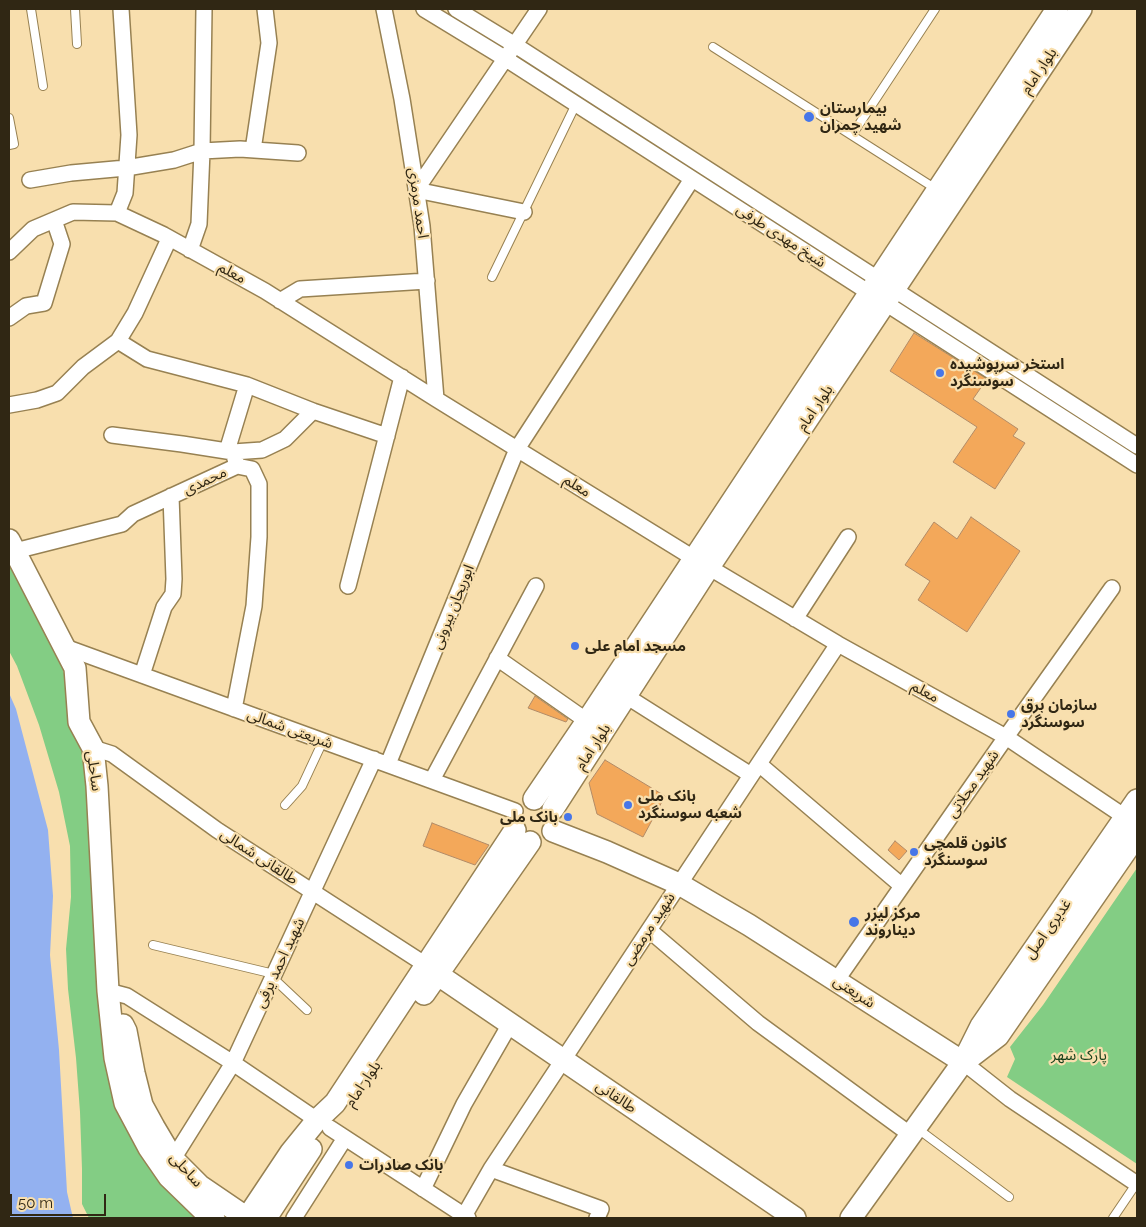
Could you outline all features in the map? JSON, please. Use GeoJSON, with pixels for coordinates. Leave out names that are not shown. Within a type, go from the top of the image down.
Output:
{"type":"FeatureCollection","features":[{"type":"Feature","properties":{"kind":"main road","name":"بلوار امام"},"geometry":{"type":"LineString","coordinates":[[881,291],[938,190],[1057,9]]}},
{"type":"Feature","properties":{"kind":"main road","name":"بلوار امام"},"geometry":{"type":"LineString","coordinates":[[534,799],[587,721],[702,563],[881,291],[1081,9]]}},
{"type":"Feature","properties":{"kind":"main road","name":"ساحلی"},"geometry":{"type":"LineString","coordinates":[[12,546],[75,668],[79,722],[93,748],[97,786],[108,991],[115,1058],[124,1103],[148,1148],[169,1177],[214,1218]]}},
{"type":"Feature","properties":{"kind":"main road","name":"بلوار امام"},"geometry":{"type":"LineString","coordinates":[[553,809],[626,696],[702,563]]}},
{"type":"Feature","properties":{"kind":"main road"},"geometry":{"type":"LineString","coordinates":[[534,799],[544,802],[553,809],[556,820],[553,831],[544,840],[537,842],[520,827],[523,802],[534,799]]}},
{"type":"Feature","properties":{"kind":"main road","name":"غدیری اصل"},"geometry":{"type":"LineString","coordinates":[[851,1218],[963,1062],[981,1026],[1131,821],[1137,800]]}},
{"type":"Feature","properties":{"kind":"main road","name":"بلوار امام"},"geometry":{"type":"LineString","coordinates":[[266,1218],[310,1150],[348,1108],[520,827]]}},
{"type":"Feature","properties":{"kind":"main road","name":"شریعتی"},"geometry":{"type":"LineString","coordinates":[[553,831],[607,852],[679,884],[749,925],[963,1062]]}},
{"type":"Feature","properties":{"kind":"main road","name":"غدیری اصل"},"geometry":{"type":"LineString","coordinates":[[963,1062],[998,1036],[1137,835]]}},
{"type":"Feature","properties":{"kind":"main road","name":"بلوار امام"},"geometry":{"type":"LineString","coordinates":[[331,1129],[335,1103],[431,970]]}},
{"type":"Feature","properties":{"kind":"main road","name":"طالقانی"},"geometry":{"type":"LineString","coordinates":[[431,970],[795,1218]]}},
{"type":"Feature","properties":{"kind":"main road","name":"ساحلی"},"geometry":{"type":"LineString","coordinates":[[108,991],[126,1031],[142,1105],[173,1159],[200,1186],[247,1218]]}},
{"type":"Feature","properties":{"kind":"main road"},"geometry":{"type":"LineString","coordinates":[[247,1218],[291,1152],[331,1129]]}},
{"type":"Feature","properties":{"kind":"street"},"geometry":{"type":"LineString","coordinates":[[117,214],[124,193],[129,135],[121,9]]}},
{"type":"Feature","properties":{"kind":"street"},"geometry":{"type":"LineString","coordinates":[[190,250],[199,224],[204,9]]}},
{"type":"Feature","properties":{"kind":"street"},"geometry":{"type":"LineString","coordinates":[[253,150],[269,43],[265,9]]}},
{"type":"Feature","properties":{"kind":"street","name":"احمد مرمزی"},"geometry":{"type":"LineString","coordinates":[[384,9],[402,99],[422,226],[436,399]]}},
{"type":"Feature","properties":{"kind":"street","name":"شیخ مهدی طرفی"},"geometry":{"type":"LineString","coordinates":[[424,9],[506,59],[692,179],[1065,400],[1137,446]]}},
{"type":"Feature","properties":{"kind":"street","name":"شیخ مهدی طرفی"},"geometry":{"type":"LineString","coordinates":[[456,9],[515,45],[881,291],[1056,413],[1135,460]]}},
{"type":"Feature","properties":{"kind":"street"},"geometry":{"type":"LineString","coordinates":[[524,212],[416,190],[539,9]]}},
{"type":"Feature","properties":{"kind":"street"},"geometry":{"type":"LineString","coordinates":[[30,180],[174,160],[202,151],[240,149],[298,153]]}},
{"type":"Feature","properties":{"kind":"street","name":"ابوریحان بیرونی"},"geometry":{"type":"LineString","coordinates":[[381,762],[517,449],[692,179]]}},
{"type":"Feature","properties":{"kind":"street","name":"معلم"},"geometry":{"type":"LineString","coordinates":[[9,252],[33,229],[73,212],[117,214],[169,239],[280,300],[436,399],[795,619],[1006,737],[1131,821]]}},
{"type":"Feature","properties":{"kind":"street"},"geometry":{"type":"LineString","coordinates":[[9,318],[26,306],[44,303],[62,244],[54,220]]}},
{"type":"Feature","properties":{"kind":"street"},"geometry":{"type":"LineString","coordinates":[[9,405],[37,400],[57,393],[84,367],[118,341],[136,313],[169,239]]}},
{"type":"Feature","properties":{"kind":"street"},"geometry":{"type":"LineString","coordinates":[[280,300],[300,289],[427,281]]}},
{"type":"Feature","properties":{"kind":"street"},"geometry":{"type":"LineString","coordinates":[[118,341],[147,359],[247,384],[313,411],[387,436]]}},
{"type":"Feature","properties":{"kind":"street"},"geometry":{"type":"LineString","coordinates":[[348,586],[402,377]]}},
{"type":"Feature","properties":{"kind":"street"},"geometry":{"type":"LineString","coordinates":[[232,456],[247,384]]}},
{"type":"Feature","properties":{"kind":"street"},"geometry":{"type":"LineString","coordinates":[[1056,413],[1065,400]]}},
{"type":"Feature","properties":{"kind":"street"},"geometry":{"type":"LineString","coordinates":[[112,436],[182,444],[232,456],[262,450],[285,439],[313,411]]}},
{"type":"Feature","properties":{"kind":"street","name":"محمدی"},"geometry":{"type":"LineString","coordinates":[[12,546],[122,524],[133,514],[171,496],[232,456],[252,469],[259,484],[259,537],[254,606],[234,709]]}},
{"type":"Feature","properties":{"kind":"street"},"geometry":{"type":"LineString","coordinates":[[142,675],[164,607],[172,594],[174,578],[171,496]]}},
{"type":"Feature","properties":{"kind":"street"},"geometry":{"type":"LineString","coordinates":[[795,619],[848,537]]}},
{"type":"Feature","properties":{"kind":"street"},"geometry":{"type":"LineString","coordinates":[[432,780],[536,586]]}},
{"type":"Feature","properties":{"kind":"street","name":"شهید محلاتی"},"geometry":{"type":"LineString","coordinates":[[836,980],[1112,588]]}},
{"type":"Feature","properties":{"kind":"street","name":"شهید مرمضی"},"geometry":{"type":"LineString","coordinates":[[459,1216],[838,644]]}},
{"type":"Feature","properties":{"kind":"street","name":"شریعتی شمالی"},"geometry":{"type":"LineString","coordinates":[[65,647],[432,780],[520,827]]}},
{"type":"Feature","properties":{"kind":"street"},"geometry":{"type":"LineString","coordinates":[[497,658],[587,721]]}},
{"type":"Feature","properties":{"kind":"street"},"geometry":{"type":"LineString","coordinates":[[626,696],[755,770],[902,886]]}},
{"type":"Feature","properties":{"kind":"street","name":"طالقانی شمالی"},"geometry":{"type":"LineString","coordinates":[[93,748],[112,754],[217,830],[431,970]]}},
{"type":"Feature","properties":{"kind":"street","name":"شهید احمد یرفی"},"geometry":{"type":"LineString","coordinates":[[173,1159],[233,1063],[313,892],[381,762]]}},
{"type":"Feature","properties":{"kind":"street"},"geometry":{"type":"LineString","coordinates":[[648,930],[758,1023],[914,1131]]}},
{"type":"Feature","properties":{"kind":"street"},"geometry":{"type":"LineString","coordinates":[[108,991],[127,996],[233,1063],[423,1189],[459,1216]]}},
{"type":"Feature","properties":{"kind":"street"},"geometry":{"type":"LineString","coordinates":[[423,1189],[464,1104],[510,1024]]}},
{"type":"Feature","properties":{"kind":"street","name":"شریعتی"},"geometry":{"type":"LineString","coordinates":[[963,1062],[1010,1099],[1137,1184]]}},
{"type":"Feature","properties":{"kind":"street"},"geometry":{"type":"LineString","coordinates":[[294,1218],[331,1129]]}},
{"type":"Feature","properties":{"kind":"street"},"geometry":{"type":"LineString","coordinates":[[490,1168],[599,1214]]}},
{"type":"Feature","properties":{"kind":"lane"},"geometry":{"type":"LineString","coordinates":[[31,9],[43,86]]}},
{"type":"Feature","properties":{"kind":"lane"},"geometry":{"type":"LineString","coordinates":[[75,9],[77,44]]}},
{"type":"Feature","properties":{"kind":"lane"},"geometry":{"type":"LineString","coordinates":[[852,135],[935,9]]}},
{"type":"Feature","properties":{"kind":"lane"},"geometry":{"type":"LineString","coordinates":[[713,47],[938,190]]}},
{"type":"Feature","properties":{"kind":"lane"},"geometry":{"type":"LineString","coordinates":[[492,277],[576,104]]}},
{"type":"Feature","properties":{"kind":"lane"},"geometry":{"type":"LineString","coordinates":[[9,118],[14,144],[9,145]]}},
{"type":"Feature","properties":{"kind":"lane"},"geometry":{"type":"LineString","coordinates":[[285,806],[302,786],[324,741]]}},
{"type":"Feature","properties":{"kind":"lane"},"geometry":{"type":"LineString","coordinates":[[153,945],[273,976],[307,1010]]}},
{"type":"Feature","properties":{"kind":"lane"},"geometry":{"type":"LineString","coordinates":[[914,1131],[1009,1197]]}},
{"type":"Feature","properties":{"kind":"lane"},"geometry":{"type":"LineString","coordinates":[[1113,1218],[1137,1184]]}},
{"type":"Feature","properties":{"kind":"green space"},"geometry":{"type":"Polygon","coordinates":[[[9,556],[56,645],[87,755],[104,1017],[206,1218],[89,1218],[82,1204],[80,1112],[66,949],[71,897],[70,846],[59,792],[39,725],[17,666],[9,651],[9,556]]]}},
{"type":"Feature","properties":{"kind":"green space","name":"پارک شهر"},"geometry":{"type":"Polygon","coordinates":[[[1137,868],[1137,1164],[1007,1077],[1015,1059],[1010,1047],[1043,1005],[1137,868]]]}},
{"type":"Feature","properties":{"kind":"water"},"geometry":{"type":"Polygon","coordinates":[[[9,693],[16,709],[48,830],[53,896],[50,955],[59,1050],[67,1192],[73,1218],[9,1218],[9,693]]]}},
{"type":"Feature","properties":{"kind":"building"},"geometry":{"type":"Polygon","coordinates":[[[914,333],[987,379],[973,399],[1018,429],[1013,436],[1025,443],[995,489],[953,462],[977,427],[890,371],[914,333]]]}},
{"type":"Feature","properties":{"kind":"building"},"geometry":{"type":"Polygon","coordinates":[[[971,517],[1020,551],[967,632],[918,600],[930,581],[905,565],[934,522],[957,539],[971,517]]]}},
{"type":"Feature","properties":{"kind":"building"},"geometry":{"type":"Polygon","coordinates":[[[535,696],[568,719],[566,722],[528,708],[535,696]]]}},
{"type":"Feature","properties":{"kind":"building","name":"بانک ملی شعبه سوسنگرد"},"geometry":{"type":"Polygon","coordinates":[[[605,760],[665,796],[643,837],[597,814],[589,783],[605,760]]]}},
{"type":"Feature","properties":{"kind":"building"},"geometry":{"type":"Polygon","coordinates":[[[432,823],[489,845],[475,865],[423,846],[432,823]]]}},
{"type":"Feature","properties":{"kind":"building"},"geometry":{"type":"Polygon","coordinates":[[[895,841],[907,851],[899,860],[888,850],[895,841]]]}},
{"type":"Feature","properties":{"kind":"place","name":"بیمارستان شهید چمران"},"geometry":{"type":"Point","coordinates":[809,117]}},
{"type":"Feature","properties":{"kind":"place","name":"استخر سرپوشیده سوسنگرد"},"geometry":{"type":"Point","coordinates":[940,373]}},
{"type":"Feature","properties":{"kind":"place","name":"مسجد امام علی"},"geometry":{"type":"Point","coordinates":[575,646]}},
{"type":"Feature","properties":{"kind":"place","name":"سازمان برق سوسنگرد"},"geometry":{"type":"Point","coordinates":[1011,714]}},
{"type":"Feature","properties":{"kind":"place","name":"بانک ملی شعبه سوسنگرد"},"geometry":{"type":"Point","coordinates":[628,805]}},
{"type":"Feature","properties":{"kind":"place","name":"بانک ملی"},"geometry":{"type":"Point","coordinates":[568,817]}},
{"type":"Feature","properties":{"kind":"place","name":"کانون قلمچی سوسنگرد"},"geometry":{"type":"Point","coordinates":[914,852]}},
{"type":"Feature","properties":{"kind":"place","name":"مرکز لیزر دیناروند"},"geometry":{"type":"Point","coordinates":[854,922]}},
{"type":"Feature","properties":{"kind":"place","name":"بانک صادرات"},"geometry":{"type":"Point","coordinates":[349,1165]}}]}
